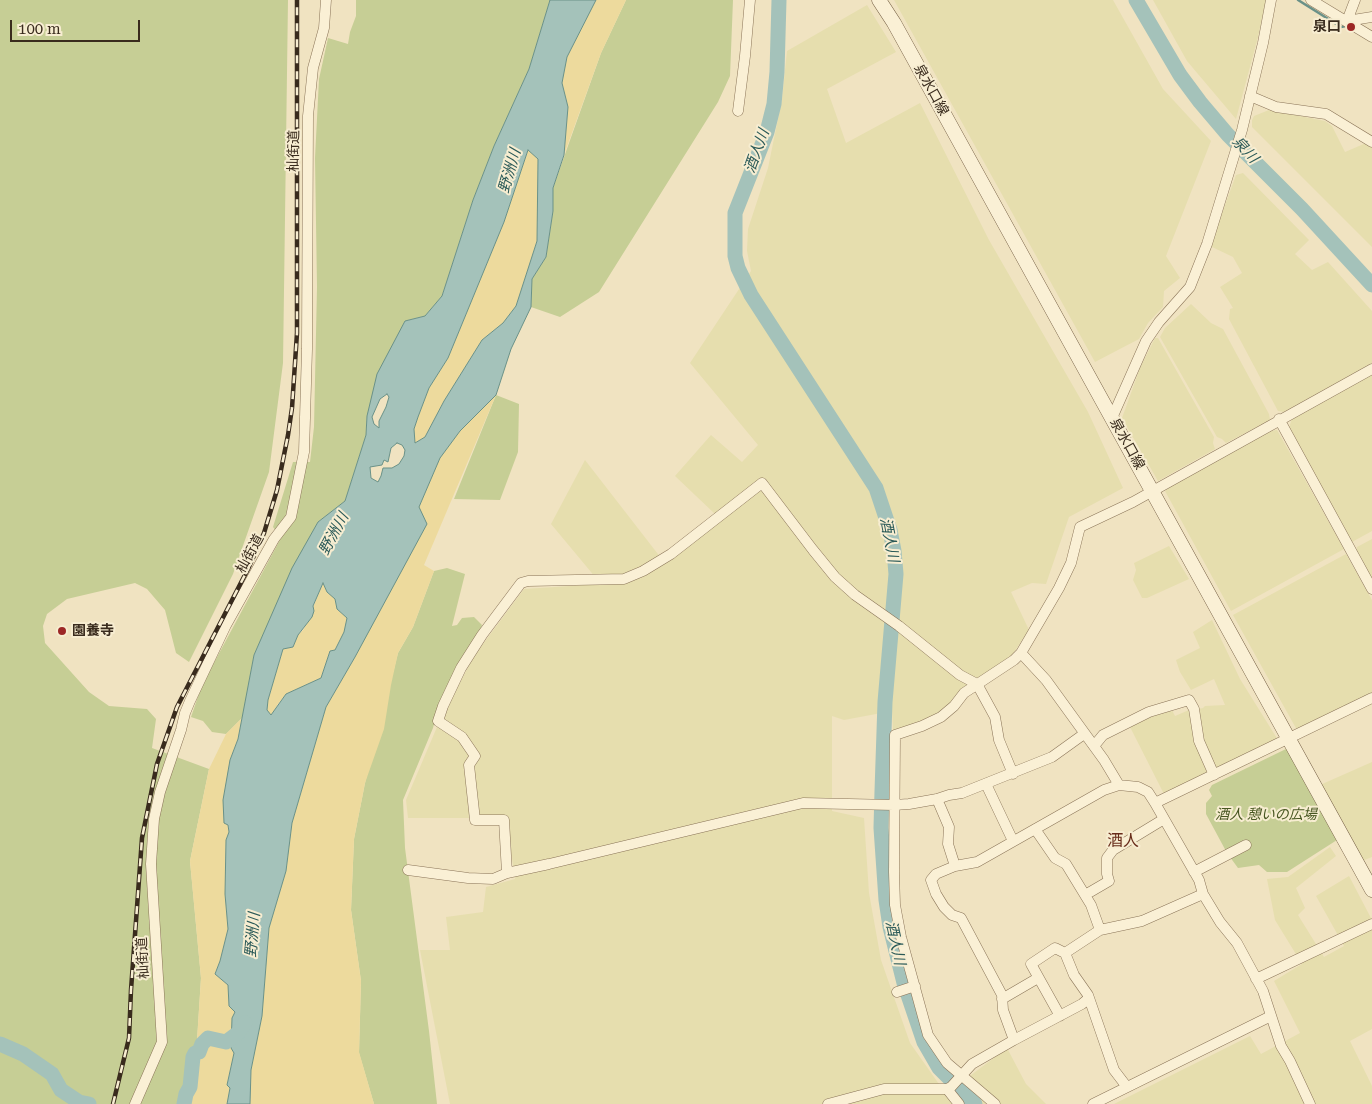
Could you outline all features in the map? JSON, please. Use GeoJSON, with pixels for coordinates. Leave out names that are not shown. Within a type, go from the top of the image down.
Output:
{"type":"FeatureCollection","features":[{"type":"Feature","properties":{"kind":"main road","name":"泉水口線"},"geometry":{"type":"LineString","coordinates":[[879,0],[894,23],[1372,890]]}},
{"type":"Feature","properties":{"kind":"street","name":"杣街道"},"geometry":{"type":"LineString","coordinates":[[135,1104],[162,1042],[151,864],[154,819],[160,792],[190,701],[226,625],[274,539],[291,517],[304,452],[307,340],[308,116],[313,68],[324,28],[326,0]]}},
{"type":"Feature","properties":{"kind":"street"},"geometry":{"type":"LineString","coordinates":[[738,111],[750,0]]}},
{"type":"Feature","properties":{"kind":"street"},"geometry":{"type":"LineString","coordinates":[[1112,418],[1146,341],[1159,322],[1190,287],[1207,244],[1241,133],[1263,43],[1271,0]]}},
{"type":"Feature","properties":{"kind":"street"},"geometry":{"type":"LineString","coordinates":[[1311,0],[1372,37]]}},
{"type":"Feature","properties":{"kind":"street"},"geometry":{"type":"LineString","coordinates":[[1347,21],[1354,0]]}},
{"type":"Feature","properties":{"kind":"street"},"geometry":{"type":"LineString","coordinates":[[1347,21],[1372,16]]}},
{"type":"Feature","properties":{"kind":"street"},"geometry":{"type":"LineString","coordinates":[[1250,96],[1276,107],[1326,114],[1372,142]]}},
{"type":"Feature","properties":{"kind":"street"},"geometry":{"type":"LineString","coordinates":[[994,1104],[947,1063],[928,1035],[902,937],[896,905],[894,735],[922,726],[941,717],[954,706],[964,693],[1014,660],[1021,652],[1059,588],[1071,563],[1080,527],[1133,502],[1372,369]]}},
{"type":"Feature","properties":{"kind":"street"},"geometry":{"type":"LineString","coordinates":[[1279,420],[1372,589]]}},
{"type":"Feature","properties":{"kind":"street"},"geometry":{"type":"LineString","coordinates":[[507,873],[504,820],[475,820],[470,765],[475,756],[462,737],[438,721],[461,668],[482,635],[521,583],[528,581],[624,579],[643,571],[671,554],[762,483],[835,577],[855,595],[899,626],[960,674],[977,684],[995,717],[999,740],[1013,774]]}},
{"type":"Feature","properties":{"kind":"street"},"geometry":{"type":"LineString","coordinates":[[1021,652],[1046,680],[1094,746],[1119,785]]}},
{"type":"Feature","properties":{"kind":"street"},"geometry":{"type":"LineString","coordinates":[[1155,803],[1289,740],[1372,698]]}},
{"type":"Feature","properties":{"kind":"street"},"geometry":{"type":"LineString","coordinates":[[1094,746],[1103,735],[1149,712],[1189,700],[1194,709],[1200,741],[1214,775]]}},
{"type":"Feature","properties":{"kind":"street"},"geometry":{"type":"LineString","coordinates":[[408,870],[468,878],[493,879],[507,873],[803,803],[894,805],[938,799],[962,793],[1013,774],[1052,756],[1084,734]]}},
{"type":"Feature","properties":{"kind":"street"},"geometry":{"type":"LineString","coordinates":[[986,784],[1013,841]]}},
{"type":"Feature","properties":{"kind":"street"},"geometry":{"type":"LineString","coordinates":[[1014,1040],[1003,1010],[1002,995],[961,918],[952,915],[944,907],[936,894],[931,880],[936,874],[955,866],[977,862],[1104,790],[1119,785],[1138,787],[1148,792],[1155,803],[1194,872],[1203,894],[1220,922],[1237,944],[1263,991],[1281,1046],[1310,1104]]}},
{"type":"Feature","properties":{"kind":"street"},"geometry":{"type":"LineString","coordinates":[[938,799],[949,827],[948,844],[955,866]]}},
{"type":"Feature","properties":{"kind":"street"},"geometry":{"type":"LineString","coordinates":[[1085,895],[1109,881],[1107,858],[1113,850],[1164,820]]}},
{"type":"Feature","properties":{"kind":"street"},"geometry":{"type":"LineString","coordinates":[[1036,829],[1055,858],[1066,864],[1092,905],[1100,930]]}},
{"type":"Feature","properties":{"kind":"street"},"geometry":{"type":"LineString","coordinates":[[1194,872],[1246,845]]}},
{"type":"Feature","properties":{"kind":"street"},"geometry":{"type":"LineString","coordinates":[[1064,953],[1100,930],[1142,921],[1203,894]]}},
{"type":"Feature","properties":{"kind":"street"},"geometry":{"type":"LineString","coordinates":[[1256,979],[1372,924]]}},
{"type":"Feature","properties":{"kind":"street"},"geometry":{"type":"LineString","coordinates":[[1060,1016],[1031,964],[1055,948],[1064,953],[1089,998],[1114,1070],[1127,1087]]}},
{"type":"Feature","properties":{"kind":"street"},"geometry":{"type":"LineString","coordinates":[[1002,999],[1038,978]]}},
{"type":"Feature","properties":{"kind":"street"},"geometry":{"type":"LineString","coordinates":[[897,992],[916,986]]}},
{"type":"Feature","properties":{"kind":"street"},"geometry":{"type":"LineString","coordinates":[[828,1104],[884,1088],[946,1089],[972,1064],[1082,1004],[1089,998]]}},
{"type":"Feature","properties":{"kind":"street"},"geometry":{"type":"LineString","coordinates":[[1092,1104],[1271,1016]]}},
{"type":"Feature","properties":{"kind":"street"},"geometry":{"type":"LineString","coordinates":[[946,1089],[959,1104]]}},
{"type":"Feature","properties":{"kind":"shaded area"},"geometry":{"type":"Polygon","coordinates":[[[894,0],[1113,0],[1163,89],[1211,141],[1166,256],[1180,278],[1164,291],[1163,307],[1148,323],[1139,339],[1095,362],[894,0]]]}},
{"type":"Feature","properties":{"kind":"shaded area"},"geometry":{"type":"Polygon","coordinates":[[[1153,0],[1266,0],[1236,119],[1187,61],[1153,0]]]}},
{"type":"Feature","properties":{"kind":"shaded area"},"geometry":{"type":"Polygon","coordinates":[[[867,5],[896,52],[827,89],[846,143],[920,103],[989,240],[1088,412],[1123,488],[1069,517],[1046,584],[1032,583],[1011,592],[1029,630],[1008,661],[952,704],[926,721],[893,731],[892,711],[844,720],[832,716],[832,811],[864,818],[869,893],[881,960],[910,1043],[946,1094],[1007,1048],[1026,1084],[1046,1104],[450,1104],[420,950],[450,950],[446,917],[483,912],[486,887],[515,879],[506,818],[408,818],[406,800],[440,720],[474,656],[524,589],[601,584],[551,524],[585,460],[661,558],[715,514],[675,476],[711,435],[742,462],[758,445],[690,363],[751,271],[747,251],[748,229],[768,168],[782,99],[787,51],[867,5]]]}},
{"type":"Feature","properties":{"kind":"shaded area"},"geometry":{"type":"Polygon","coordinates":[[[1269,110],[1325,121],[1332,126],[1345,152],[1366,143],[1372,146],[1372,247],[1252,127],[1254,116],[1269,110]]]}},
{"type":"Feature","properties":{"kind":"shaded area"},"geometry":{"type":"Polygon","coordinates":[[[1243,173],[1309,240],[1295,254],[1312,270],[1328,262],[1372,311],[1372,363],[1284,412],[1278,411],[1229,319],[1230,309],[1233,308],[1220,287],[1242,273],[1233,257],[1210,246],[1236,175],[1243,173]]]}},
{"type":"Feature","properties":{"kind":"shaded area"},"geometry":{"type":"Polygon","coordinates":[[[1191,304],[1211,323],[1223,329],[1269,414],[1270,420],[1226,443],[1217,437],[1160,337],[1165,328],[1191,304]]]}},
{"type":"Feature","properties":{"kind":"shaded area"},"geometry":{"type":"Polygon","coordinates":[[[1155,338],[1158,338],[1214,437],[1215,449],[1158,481],[1122,418],[1140,368],[1155,338]]]}},
{"type":"Feature","properties":{"kind":"shaded area"},"geometry":{"type":"Polygon","coordinates":[[[1372,372],[1372,531],[1352,542],[1289,428],[1292,418],[1372,372]]]}},
{"type":"Feature","properties":{"kind":"shaded area"},"geometry":{"type":"Polygon","coordinates":[[[1277,430],[1344,549],[1231,611],[1165,491],[1270,431],[1277,430]]]}},
{"type":"Feature","properties":{"kind":"shaded area"},"geometry":{"type":"Polygon","coordinates":[[[1372,539],[1372,581],[1356,553],[1357,547],[1372,539]]]}},
{"type":"Feature","properties":{"kind":"shaded area"},"geometry":{"type":"Polygon","coordinates":[[[1169,546],[1189,579],[1147,598],[1142,598],[1133,580],[1136,570],[1134,563],[1169,546]]]}},
{"type":"Feature","properties":{"kind":"shaded area"},"geometry":{"type":"Polygon","coordinates":[[[1346,554],[1372,600],[1372,694],[1297,730],[1233,615],[1346,554]]]}},
{"type":"Feature","properties":{"kind":"shaded area"},"geometry":{"type":"Polygon","coordinates":[[[1212,620],[1240,679],[1278,740],[1217,770],[1202,738],[1198,709],[1205,706],[1225,705],[1214,679],[1191,690],[1180,672],[1176,660],[1200,648],[1193,632],[1212,620]]]}},
{"type":"Feature","properties":{"kind":"shaded area"},"geometry":{"type":"Polygon","coordinates":[[[1171,708],[1175,716],[1189,710],[1209,772],[1165,796],[1129,725],[1171,708]]]}},
{"type":"Feature","properties":{"kind":"shaded area"},"geometry":{"type":"Polygon","coordinates":[[[1372,762],[1372,857],[1362,861],[1320,785],[1372,762]]]}},
{"type":"Feature","properties":{"kind":"shaded area"},"geometry":{"type":"Polygon","coordinates":[[[1330,847],[1336,856],[1296,888],[1305,908],[1298,915],[1324,957],[1344,946],[1316,896],[1349,876],[1372,920],[1372,1029],[1350,1041],[1372,1086],[1372,1104],[1114,1104],[1250,1036],[1261,1054],[1300,1033],[1274,981],[1302,964],[1275,920],[1267,879],[1288,877],[1330,847]]]}},
{"type":"Feature","properties":{"kind":"green space"},"geometry":{"type":"Polygon","coordinates":[[[0,0],[288,0],[283,363],[269,472],[233,574],[189,662],[176,653],[165,610],[147,589],[135,583],[67,599],[47,614],[43,626],[45,643],[89,692],[109,706],[147,709],[156,719],[152,748],[209,769],[190,861],[201,978],[195,1072],[186,1104],[0,1104],[0,0]]]}},
{"type":"Feature","properties":{"kind":"green space"},"geometry":{"type":"Polygon","coordinates":[[[356,0],[550,0],[529,69],[494,146],[473,200],[442,296],[425,316],[405,321],[367,416],[366,435],[345,501],[318,522],[254,655],[243,717],[226,734],[212,732],[203,721],[191,717],[202,685],[281,538],[273,527],[293,462],[310,462],[314,427],[317,287],[315,158],[319,79],[328,38],[348,44],[356,16],[356,0]]]}},
{"type":"Feature","properties":{"kind":"green space"},"geometry":{"type":"Polygon","coordinates":[[[626,0],[733,0],[730,76],[718,102],[599,292],[560,317],[531,307],[532,279],[546,257],[553,211],[553,188],[601,53],[626,0]]]}},
{"type":"Feature","properties":{"kind":"green space"},"geometry":{"type":"Polygon","coordinates":[[[496,395],[519,404],[518,452],[500,500],[454,499],[496,395]]]}},
{"type":"Feature","properties":{"kind":"green space"},"geometry":{"type":"Polygon","coordinates":[[[447,568],[465,574],[452,626],[457,625],[462,618],[474,617],[482,625],[479,634],[439,705],[433,728],[403,800],[405,848],[437,1104],[374,1104],[359,1053],[361,981],[351,910],[354,839],[365,783],[398,653],[413,627],[434,571],[447,568]]]}},
{"type":"Feature","properties":{"kind":"green space","name":"酒人 憩いの広場"},"geometry":{"type":"Polygon","coordinates":[[[1288,748],[1337,840],[1287,872],[1267,872],[1259,865],[1238,868],[1227,853],[1206,814],[1206,803],[1212,796],[1209,790],[1212,785],[1288,748]]]}},
{"type":"Feature","properties":{"kind":"sand"},"geometry":{"type":"Polygon","coordinates":[[[596,0],[626,0],[601,53],[564,155],[568,107],[562,83],[567,57],[596,0]]]}},
{"type":"Feature","properties":{"kind":"sand"},"geometry":{"type":"Polygon","coordinates":[[[528,150],[538,159],[537,241],[516,306],[503,323],[482,340],[444,401],[425,437],[415,443],[414,429],[429,388],[448,358],[504,222],[528,150]]]}},
{"type":"Feature","properties":{"kind":"sand"},"geometry":{"type":"Polygon","coordinates":[[[496,395],[424,565],[434,571],[413,627],[398,653],[384,729],[365,783],[354,839],[351,910],[361,981],[359,1052],[374,1104],[250,1104],[251,1070],[262,1016],[269,928],[286,871],[292,823],[326,707],[355,657],[440,457],[460,431],[496,395]]]}},
{"type":"Feature","properties":{"kind":"sand"},"geometry":{"type":"Polygon","coordinates":[[[323,583],[327,592],[335,599],[337,609],[347,618],[344,632],[335,650],[330,651],[321,678],[286,694],[271,716],[267,710],[268,700],[283,649],[293,647],[298,635],[304,629],[323,583]]]}},
{"type":"Feature","properties":{"kind":"sand"},"geometry":{"type":"Polygon","coordinates":[[[243,717],[238,739],[230,760],[229,832],[226,840],[225,894],[228,929],[215,974],[228,985],[229,1006],[235,1012],[231,1048],[234,1053],[227,1084],[230,1088],[227,1104],[186,1104],[195,1072],[201,978],[190,861],[209,769],[226,734],[243,717]]]}},
{"type":"Feature","properties":{"kind":"water","name":"野洲川"},"geometry":{"type":"Polygon","coordinates":[[[550,0],[596,0],[567,57],[562,83],[568,107],[564,155],[553,188],[553,211],[546,257],[532,279],[531,307],[511,349],[496,395],[460,431],[440,458],[419,507],[427,524],[326,707],[292,823],[286,871],[269,928],[262,1016],[251,1070],[250,1104],[227,1104],[230,1088],[227,1085],[234,1053],[231,1048],[232,1018],[235,1012],[229,1006],[228,985],[215,974],[228,929],[225,894],[226,840],[229,832],[228,825],[224,823],[223,800],[230,760],[238,739],[254,655],[292,568],[318,522],[345,501],[366,435],[367,416],[377,374],[405,321],[425,316],[442,296],[473,200],[494,146],[529,69],[550,0]],[[528,150],[504,222],[448,358],[429,388],[414,429],[415,443],[425,437],[444,401],[482,340],[503,323],[516,306],[537,241],[538,159],[528,150]],[[387,394],[380,399],[372,417],[374,424],[379,428],[379,421],[389,397],[387,394]],[[397,443],[391,448],[388,462],[384,460],[382,465],[370,467],[371,478],[378,482],[383,468],[392,468],[399,464],[404,456],[405,450],[402,445],[397,443]],[[323,583],[313,606],[312,617],[298,635],[293,647],[283,649],[268,700],[267,710],[271,715],[286,694],[321,678],[330,651],[335,650],[344,632],[347,618],[337,609],[335,599],[327,592],[323,583]]]}},
{"type":"Feature","properties":{"kind":"waterway","name":"酒人川"},"geometry":{"type":"LineString","coordinates":[[779,0],[774,104],[767,132],[735,213],[735,256],[738,268],[751,295],[876,488],[890,530],[896,574],[885,702],[882,791],[881,828],[886,900],[890,927],[904,983],[924,1042],[939,1068],[975,1104]]}},
{"type":"Feature","properties":{"kind":"waterway","name":"泉川"},"geometry":{"type":"LineString","coordinates":[[1136,0],[1180,75],[1200,102],[1228,135],[1302,209],[1372,285]]}},
{"type":"Feature","properties":{"kind":"waterway"},"geometry":{"type":"LineString","coordinates":[[1298,0],[1341,27],[1346,26]]}},
{"type":"Feature","properties":{"kind":"waterway"},"geometry":{"type":"LineString","coordinates":[[184,1104],[190,1087],[195,1053],[199,1052],[202,1044],[208,1038],[226,1042],[238,1033],[245,1023]]}},
{"type":"Feature","properties":{"kind":"waterway"},"geometry":{"type":"LineString","coordinates":[[0,1044],[23,1054],[52,1074],[61,1090],[79,1102],[89,1104]]}},
{"type":"Feature","properties":{"kind":"railway"},"geometry":{"type":"LineString","coordinates":[[113,1104],[129,1038],[142,838],[157,764],[177,707],[248,569],[264,533],[277,490],[288,435],[292,408],[297,333],[297,0]]}},
{"type":"Feature","properties":{"kind":"place","name":"泉口"},"geometry":{"type":"Point","coordinates":[1351,27]}},
{"type":"Feature","properties":{"kind":"place","name":"園養寺"},"geometry":{"type":"Point","coordinates":[62,631]}},
{"type":"Feature","properties":{"kind":"district","name":"酒人"},"geometry":{"type":"Point","coordinates":[1123,841]}}]}
